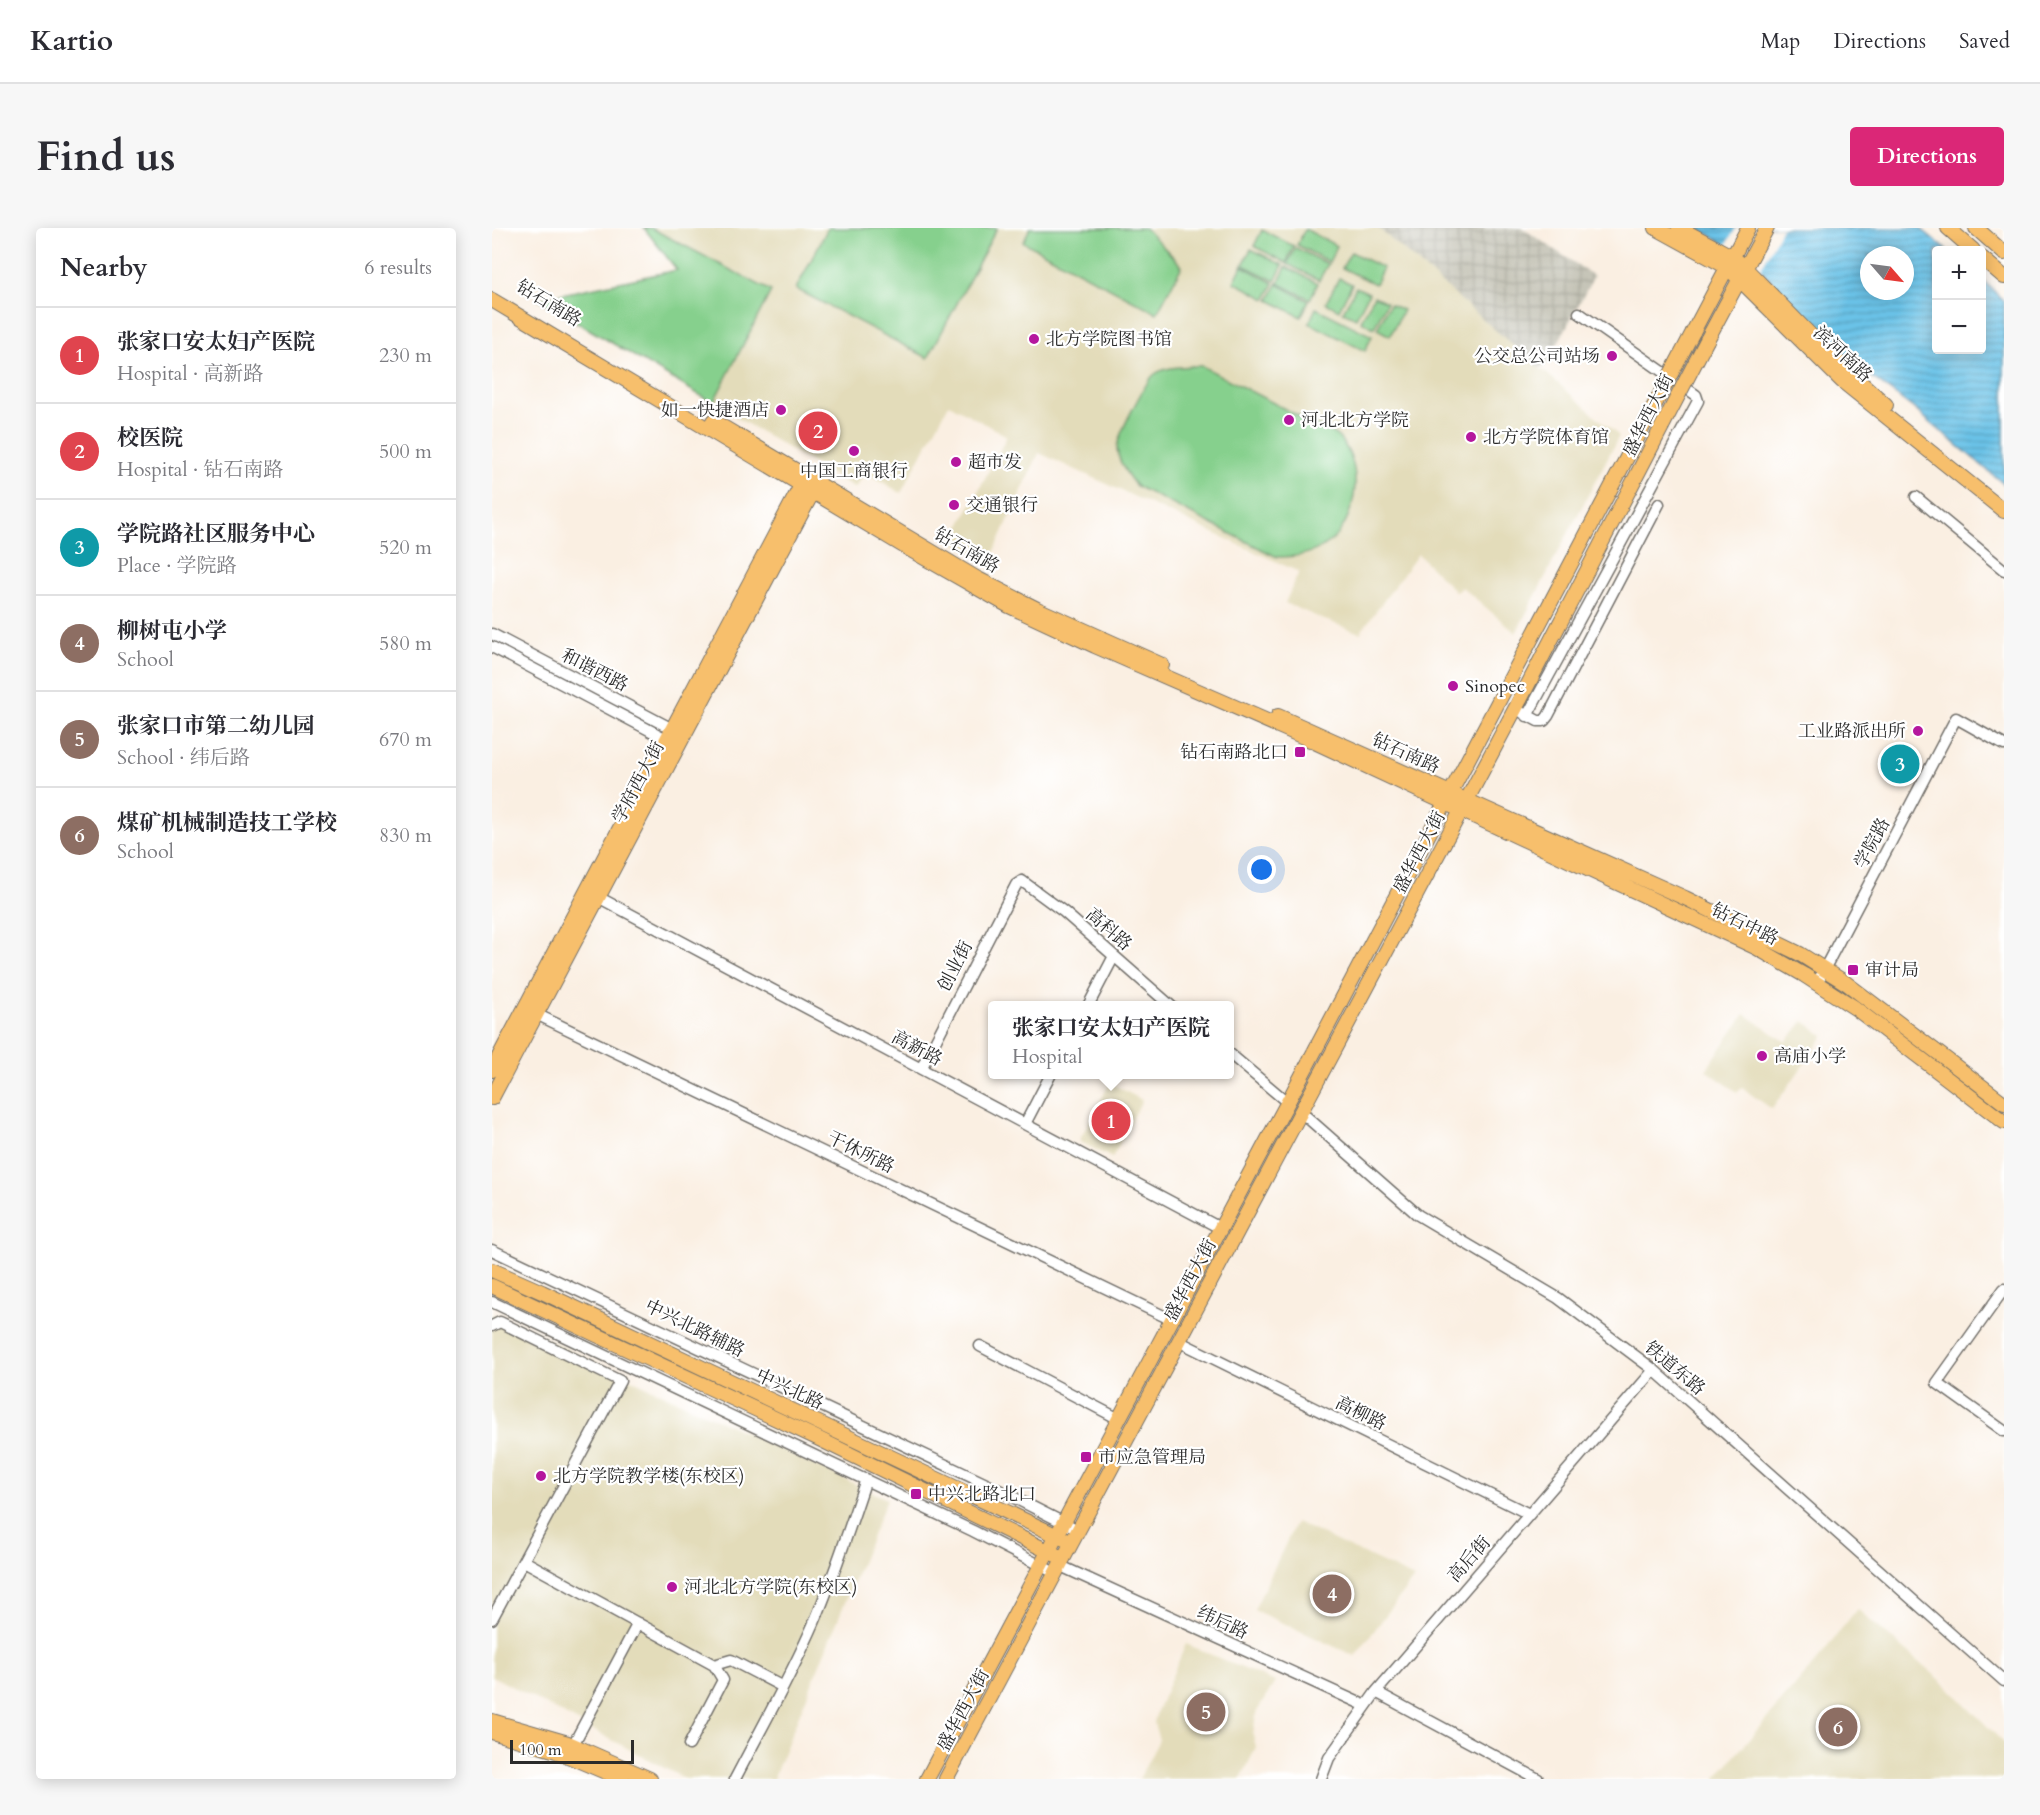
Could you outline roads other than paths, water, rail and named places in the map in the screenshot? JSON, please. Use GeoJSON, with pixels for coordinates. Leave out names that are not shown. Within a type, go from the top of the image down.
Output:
{"type":"FeatureCollection","features":[{"type":"Feature","properties":{"kind":"main road","name":"滨河南路"},"geometry":{"type":"LineString","coordinates":[[1656,228],[1731,260]]}},
{"type":"Feature","properties":{"kind":"main road","name":"滨河南路"},"geometry":{"type":"LineString","coordinates":[[1679,228],[1744,270],[1853,377],[2004,500]]}},
{"type":"Feature","properties":{"kind":"main road","name":"盛华西大街"},"geometry":{"type":"LineString","coordinates":[[927,1779],[1748,228]]}},
{"type":"Feature","properties":{"kind":"main road","name":"盛华西大街"},"geometry":{"type":"LineString","coordinates":[[946,1779],[1464,805],[1521,707],[1707,340],[1767,228]]}},
{"type":"Feature","properties":{"kind":"main road"},"geometry":{"type":"LineString","coordinates":[[1948,228],[1968,246]]}},
{"type":"Feature","properties":{"kind":"main road"},"geometry":{"type":"LineString","coordinates":[[1976,228],[2004,253]]}},
{"type":"Feature","properties":{"kind":"main road"},"geometry":{"type":"LineString","coordinates":[[1986,261],[2004,277]]}},
{"type":"Feature","properties":{"kind":"main road","name":"滨河南路"},"geometry":{"type":"LineString","coordinates":[[1744,270],[1842,381],[2004,511]]}},
{"type":"Feature","properties":{"kind":"main road","name":"钻石南路"},"geometry":{"type":"LineString","coordinates":[[492,289],[809,484]]}},
{"type":"Feature","properties":{"kind":"main road","name":"钻石南路"},"geometry":{"type":"LineString","coordinates":[[492,300],[978,579],[1037,609],[1447,797]]}},
{"type":"Feature","properties":{"kind":"main road","name":"学府西大街"},"geometry":{"type":"LineString","coordinates":[[492,1098],[497,1067],[809,484]]}},
{"type":"Feature","properties":{"kind":"main road","name":"学府西大街"},"geometry":{"type":"LineString","coordinates":[[497,1067],[536,1014],[598,897],[675,737]]}},
{"type":"Feature","properties":{"kind":"main road","name":"钻石中路"},"geometry":{"type":"LineString","coordinates":[[1447,797],[1757,948],[1817,983],[1855,1008],[2004,1122]]}},
{"type":"Feature","properties":{"kind":"main road","name":"钻石中路"},"geometry":{"type":"LineString","coordinates":[[1464,805],[1753,930],[1824,969],[1846,983],[2004,1103]]}},
{"type":"Feature","properties":{"kind":"main road"},"geometry":{"type":"LineString","coordinates":[[1367,950],[1383,958]]}},
{"type":"Feature","properties":{"kind":"main road","name":"中兴北路"},"geometry":{"type":"LineString","coordinates":[[492,1270],[1071,1543]]}},
{"type":"Feature","properties":{"kind":"main road","name":"中兴北路"},"geometry":{"type":"LineString","coordinates":[[492,1286],[783,1422],[1048,1551],[1061,1566]]}},
{"type":"Feature","properties":{"kind":"main road"},"geometry":{"type":"LineString","coordinates":[[492,1721],[573,1745],[650,1779]]}},
{"type":"Feature","properties":{"kind":"main road"},"geometry":{"type":"LineString","coordinates":[[492,1732],[556,1751],[622,1779]]}},
{"type":"Feature","properties":{"kind":"street"},"geometry":{"type":"LineString","coordinates":[[1579,313],[1696,395],[1698,401],[1521,707],[1538,721],[1544,721],[1548,716],[1659,504]]}},
{"type":"Feature","properties":{"kind":"street"},"geometry":{"type":"LineString","coordinates":[[1916,497],[2004,570]]}},
{"type":"Feature","properties":{"kind":"street","name":"和谐西路"},"geometry":{"type":"LineString","coordinates":[[492,634],[675,737]]}},
{"type":"Feature","properties":{"kind":"street","name":"和谐西路"},"geometry":{"type":"LineString","coordinates":[[492,647],[675,737]]}},
{"type":"Feature","properties":{"kind":"street","name":"学院路"},"geometry":{"type":"LineString","coordinates":[[1817,983],[1956,718],[2004,745]]}},
{"type":"Feature","properties":{"kind":"street","name":"高科路"},"geometry":{"type":"LineString","coordinates":[[1022,881],[1064,912],[1166,1001]]}},
{"type":"Feature","properties":{"kind":"street","name":"创业街"},"geometry":{"type":"LineString","coordinates":[[921,1069],[1016,885],[1022,881]]}},
{"type":"Feature","properties":{"kind":"street","name":"高新路"},"geometry":{"type":"LineString","coordinates":[[598,897],[1220,1228]]}},
{"type":"Feature","properties":{"kind":"street"},"geometry":{"type":"LineString","coordinates":[[1090,1001],[1114,956]]}},
{"type":"Feature","properties":{"kind":"street","name":"干休所路"},"geometry":{"type":"LineString","coordinates":[[536,1014],[1172,1320]]}},
{"type":"Feature","properties":{"kind":"street"},"geometry":{"type":"LineString","coordinates":[[1234,1057],[1287,1102]]}},
{"type":"Feature","properties":{"kind":"street"},"geometry":{"type":"LineString","coordinates":[[1025,1124],[1048,1079]]}},
{"type":"Feature","properties":{"kind":"street","name":"铁道东路"},"geometry":{"type":"LineString","coordinates":[[1301,1112],[1418,1215],[1558,1298],[1654,1370],[2004,1681]]}},
{"type":"Feature","properties":{"kind":"street","name":"中兴北路辅路"},"geometry":{"type":"LineString","coordinates":[[492,1250],[1078,1530]]}},
{"type":"Feature","properties":{"kind":"street"},"geometry":{"type":"LineString","coordinates":[[2004,1289],[1937,1383],[2004,1431]]}},
{"type":"Feature","properties":{"kind":"street"},"geometry":{"type":"LineString","coordinates":[[492,1302],[866,1479],[1041,1565],[1061,1566],[1101,1502],[1107,1476]]}},
{"type":"Feature","properties":{"kind":"street"},"geometry":{"type":"LineString","coordinates":[[492,1326],[500,1322],[620,1381],[492,1619]]}},
{"type":"Feature","properties":{"kind":"street","name":"高柳路"},"geometry":{"type":"LineString","coordinates":[[1178,1341],[1529,1514]]}},
{"type":"Feature","properties":{"kind":"street"},"geometry":{"type":"LineString","coordinates":[[980,1346],[1119,1419]]}},
{"type":"Feature","properties":{"kind":"street","name":"高后街"},"geometry":{"type":"LineString","coordinates":[[1321,1779],[1329,1758],[1376,1692],[1654,1370]]}},
{"type":"Feature","properties":{"kind":"street"},"geometry":{"type":"LineString","coordinates":[[735,1779],[783,1688],[818,1612],[866,1479]]}},
{"type":"Feature","properties":{"kind":"street"},"geometry":{"type":"LineString","coordinates":[[524,1561],[714,1665],[723,1680],[689,1745]]}},
{"type":"Feature","properties":{"kind":"street","name":"纬后路"},"geometry":{"type":"LineString","coordinates":[[1061,1566],[1366,1706]]}},
{"type":"Feature","properties":{"kind":"street"},"geometry":{"type":"LineString","coordinates":[[573,1745],[638,1623]]}},
{"type":"Feature","properties":{"kind":"street"},"geometry":{"type":"LineString","coordinates":[[714,1665],[731,1660],[783,1688]]}},
{"type":"Feature","properties":{"kind":"street"},"geometry":{"type":"LineString","coordinates":[[1376,1692],[1538,1779]]}},
{"type":"Feature","properties":{"kind":"water"},"geometry":{"type":"Polygon","coordinates":[[[1697,228],[1920,228],[1942,246],[1932,246],[1932,354],[1986,354],[1986,283],[2004,301],[2004,484],[1913,408],[1852,362],[1763,272],[1723,243],[1697,228]]]}},
{"type":"Feature","properties":{"kind":"place","name":"北方学院图书馆"},"geometry":{"type":"Point","coordinates":[1034,339]}},
{"type":"Feature","properties":{"kind":"place","name":"公交总公司站场"},"geometry":{"type":"Point","coordinates":[1612,356]}},
{"type":"Feature","properties":{"kind":"place","name":"如一快捷酒店"},"geometry":{"type":"Point","coordinates":[781,410]}},
{"type":"Feature","properties":{"kind":"place","name":"河北北方学院"},"geometry":{"type":"Point","coordinates":[1289,420]}},
{"type":"Feature","properties":{"kind":"place","name":"校医院"},"geometry":{"type":"Point","coordinates":[818,431]}},
{"type":"Feature","properties":{"kind":"place","name":"北方学院体育馆"},"geometry":{"type":"Point","coordinates":[1471,437]}},
{"type":"Feature","properties":{"kind":"place","name":"中国工商银行"},"geometry":{"type":"Point","coordinates":[854,451]}},
{"type":"Feature","properties":{"kind":"place","name":"超市发"},"geometry":{"type":"Point","coordinates":[956,462]}},
{"type":"Feature","properties":{"kind":"place","name":"交通银行"},"geometry":{"type":"Point","coordinates":[954,505]}},
{"type":"Feature","properties":{"kind":"place","name":"Sinopec"},"geometry":{"type":"Point","coordinates":[1453,686]}},
{"type":"Feature","properties":{"kind":"place","name":"工业路派出所"},"geometry":{"type":"Point","coordinates":[1918,731]}},
{"type":"Feature","properties":{"kind":"place","name":"钻石南路北口"},"geometry":{"type":"Point","coordinates":[1300,752]}},
{"type":"Feature","properties":{"kind":"place","name":"学院路社区服务中心"},"geometry":{"type":"Point","coordinates":[1900,764]}},
{"type":"Feature","properties":{"kind":"place","name":"审计局"},"geometry":{"type":"Point","coordinates":[1853,970]}},
{"type":"Feature","properties":{"kind":"place","name":"高庙小学"},"geometry":{"type":"Point","coordinates":[1762,1056]}},
{"type":"Feature","properties":{"kind":"place","name":"张家口安太妇产医院"},"geometry":{"type":"Point","coordinates":[1111,1121]}},
{"type":"Feature","properties":{"kind":"place","name":"市应急管理局"},"geometry":{"type":"Point","coordinates":[1086,1457]}},
{"type":"Feature","properties":{"kind":"place","name":"北方学院教学楼(东校区)"},"geometry":{"type":"Point","coordinates":[541,1476]}},
{"type":"Feature","properties":{"kind":"place","name":"中兴北路北口"},"geometry":{"type":"Point","coordinates":[916,1494]}},
{"type":"Feature","properties":{"kind":"place","name":"河北北方学院(东校区)"},"geometry":{"type":"Point","coordinates":[672,1587]}},
{"type":"Feature","properties":{"kind":"place","name":"柳树屯小学"},"geometry":{"type":"Point","coordinates":[1332,1594]}},
{"type":"Feature","properties":{"kind":"place","name":"张家口市第二幼儿园"},"geometry":{"type":"Point","coordinates":[1206,1712]}},
{"type":"Feature","properties":{"kind":"place","name":"煤矿机械制造技工学校"},"geometry":{"type":"Point","coordinates":[1838,1727]}}]}
